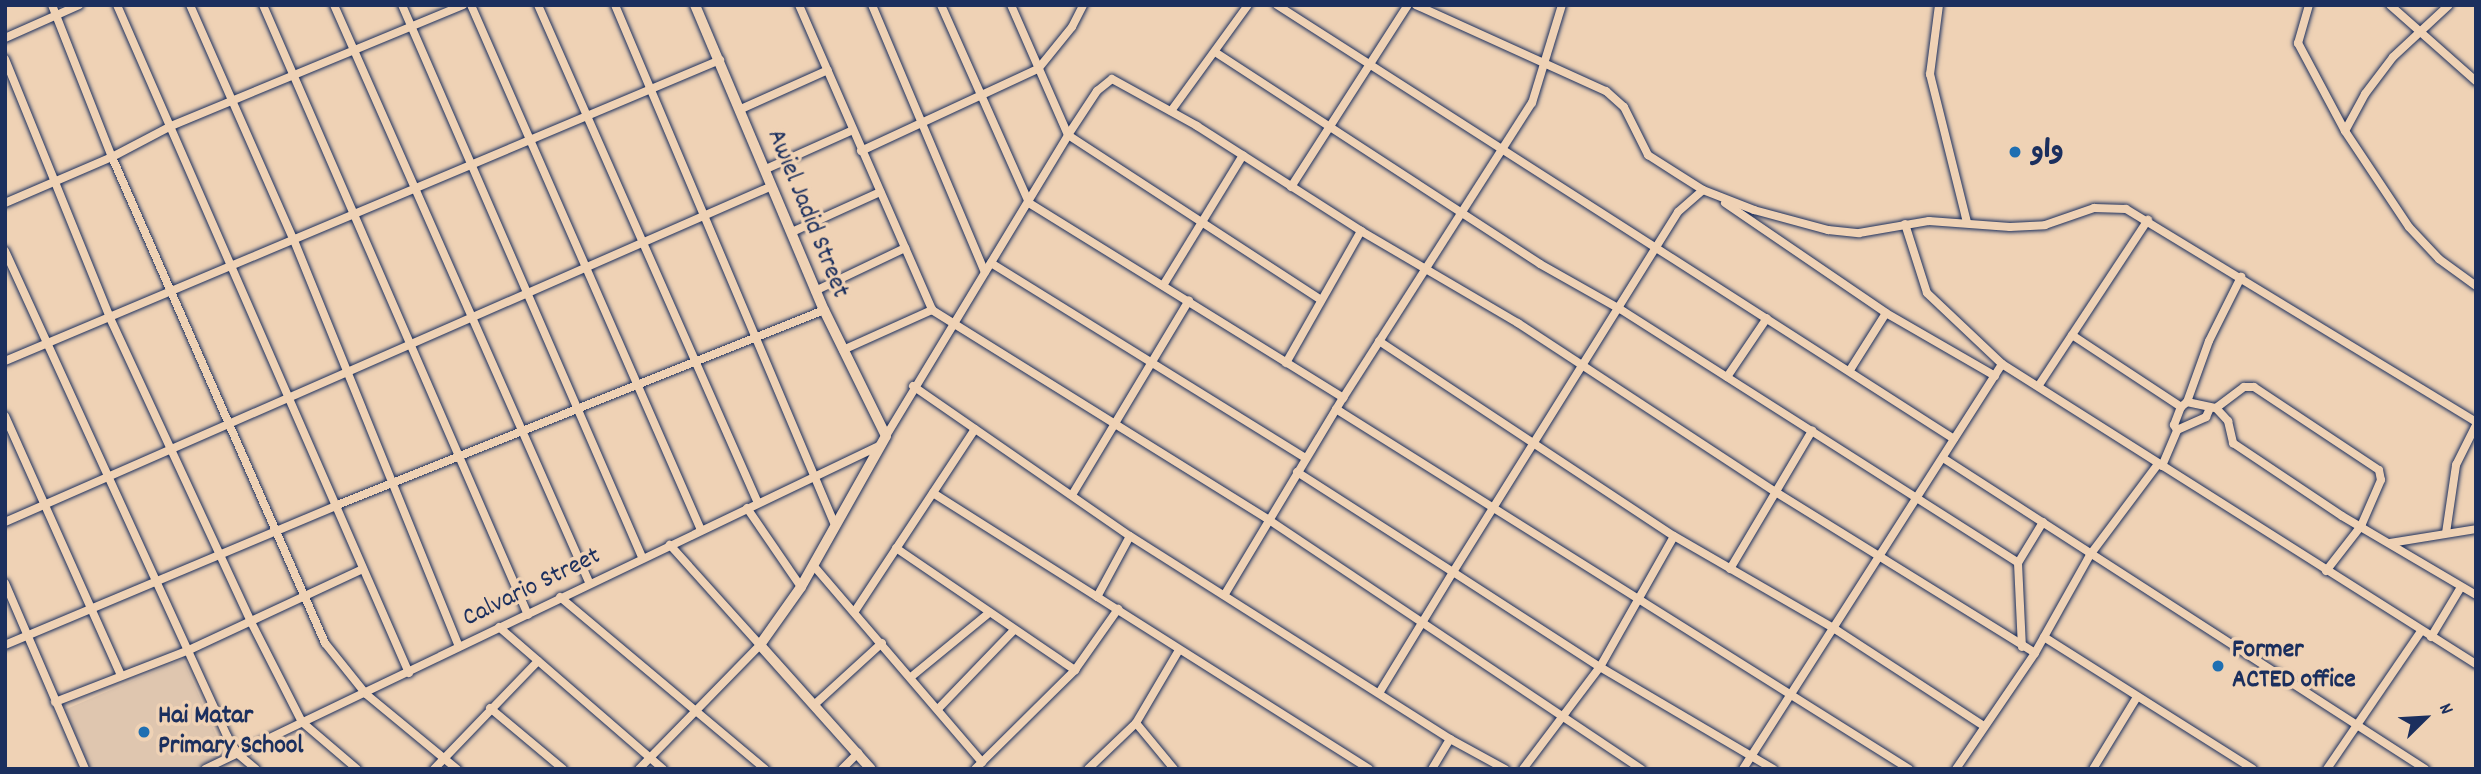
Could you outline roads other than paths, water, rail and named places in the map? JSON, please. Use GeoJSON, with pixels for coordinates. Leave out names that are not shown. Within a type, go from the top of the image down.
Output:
{"type":"FeatureCollection","features":[{"type":"Feature","properties":{"kind":"street"},"geometry":{"type":"LineString","coordinates":[[52,5],[113,157],[325,643],[366,694],[457,769]]}},
{"type":"Feature","properties":{"kind":"street"},"geometry":{"type":"LineString","coordinates":[[5,38],[79,5]]}},
{"type":"Feature","properties":{"kind":"street"},"geometry":{"type":"LineString","coordinates":[[117,5],[409,673]]}},
{"type":"Feature","properties":{"kind":"street"},"geometry":{"type":"LineString","coordinates":[[190,5],[293,238],[459,647]]}},
{"type":"Feature","properties":{"kind":"street"},"geometry":{"type":"LineString","coordinates":[[263,5],[528,614]]}},
{"type":"Feature","properties":{"kind":"street"},"geometry":{"type":"LineString","coordinates":[[334,5],[520,433],[589,582]]}},
{"type":"Feature","properties":{"kind":"street"},"geometry":{"type":"LineString","coordinates":[[402,5],[469,167],[642,557]]}},
{"type":"Feature","properties":{"kind":"street"},"geometry":{"type":"LineString","coordinates":[[5,203],[113,157],[171,126],[463,5]]}},
{"type":"Feature","properties":{"kind":"street"},"geometry":{"type":"LineString","coordinates":[[471,5],[582,267],[701,530]]}},
{"type":"Feature","properties":{"kind":"street"},"geometry":{"type":"LineString","coordinates":[[538,5],[590,116],[758,503]]}},
{"type":"Feature","properties":{"kind":"street"},"geometry":{"type":"LineString","coordinates":[[615,5],[835,525]]}},
{"type":"Feature","properties":{"kind":"street","name":"Awiel Jadid Street"},"geometry":{"type":"LineString","coordinates":[[695,5],[741,109],[815,291],[886,436]]}},
{"type":"Feature","properties":{"kind":"street"},"geometry":{"type":"LineString","coordinates":[[799,5],[932,310],[954,320],[1269,520],[1560,719],[1641,769]]}},
{"type":"Feature","properties":{"kind":"street"},"geometry":{"type":"LineString","coordinates":[[872,5],[985,272]]}},
{"type":"Feature","properties":{"kind":"street"},"geometry":{"type":"LineString","coordinates":[[941,5],[979,96],[1029,203],[1164,284],[1343,398]]}},
{"type":"Feature","properties":{"kind":"street"},"geometry":{"type":"LineString","coordinates":[[1011,5],[1068,135],[1321,300]]}},
{"type":"Feature","properties":{"kind":"street"},"geometry":{"type":"LineString","coordinates":[[862,151],[1038,69],[1072,27],[1083,5]]}},
{"type":"Feature","properties":{"kind":"street"},"geometry":{"type":"LineString","coordinates":[[1171,111],[1248,5]]}},
{"type":"Feature","properties":{"kind":"street"},"geometry":{"type":"LineString","coordinates":[[1277,5],[1503,152],[1659,247],[1954,439]]}},
{"type":"Feature","properties":{"kind":"street"},"geometry":{"type":"LineString","coordinates":[[1291,187],[1408,5]]}},
{"type":"Feature","properties":{"kind":"street"},"geometry":{"type":"LineString","coordinates":[[1416,5],[1477,36],[1517,48],[1543,65],[1614,96],[1648,155],[1714,196],[1886,313],[1995,376]]}},
{"type":"Feature","properties":{"kind":"street"},"geometry":{"type":"LineString","coordinates":[[1225,594],[1336,409],[1532,103],[1562,5]]}},
{"type":"Feature","properties":{"kind":"street"},"geometry":{"type":"LineString","coordinates":[[1939,5],[1930,74],[1967,222]]}},
{"type":"Feature","properties":{"kind":"street"},"geometry":{"type":"LineString","coordinates":[[2309,5],[2298,43],[2345,131],[2409,227],[2439,260],[2476,286]]}},
{"type":"Feature","properties":{"kind":"street"},"geometry":{"type":"LineString","coordinates":[[2390,5],[2475,80]]}},
{"type":"Feature","properties":{"kind":"street"},"geometry":{"type":"LineString","coordinates":[[2345,131],[2365,94],[2393,57],[2421,35],[2449,5]]}},
{"type":"Feature","properties":{"kind":"street"},"geometry":{"type":"LineString","coordinates":[[1214,52],[1462,213],[1620,309],[2018,563]]}},
{"type":"Feature","properties":{"kind":"street"},"geometry":{"type":"LineString","coordinates":[[5,59],[53,183],[110,318],[250,621],[302,722],[358,769]]}},
{"type":"Feature","properties":{"kind":"street"},"geometry":{"type":"LineString","coordinates":[[5,361],[172,292],[230,264],[530,142],[720,60]]}},
{"type":"Feature","properties":{"kind":"street"},"geometry":{"type":"LineString","coordinates":[[741,109],[828,70]]}},
{"type":"Feature","properties":{"kind":"street"},"geometry":{"type":"LineString","coordinates":[[639,769],[760,645],[801,587],[913,386],[992,263],[1068,135],[1097,91],[1112,79],[1171,111],[1361,231],[1584,366],[1879,558],[2035,653]]}},
{"type":"Feature","properties":{"kind":"street"},"geometry":{"type":"LineString","coordinates":[[766,169],[853,130]]}},
{"type":"Feature","properties":{"kind":"street"},"geometry":{"type":"LineString","coordinates":[[1164,284],[1200,221],[1243,155]]}},
{"type":"Feature","properties":{"kind":"street"},"geometry":{"type":"LineString","coordinates":[[5,522],[410,341],[470,318],[526,291],[772,186]]}},
{"type":"Feature","properties":{"kind":"street"},"geometry":{"type":"LineString","coordinates":[[1379,693],[1533,443],[1659,247],[1678,212],[1703,190]]}},
{"type":"Feature","properties":{"kind":"street"},"geometry":{"type":"LineString","coordinates":[[792,232],[880,192]]}},
{"type":"Feature","properties":{"kind":"street"},"geometry":{"type":"LineString","coordinates":[[1714,196],[1828,230],[1859,233],[1905,224],[1967,222],[2010,227],[2045,225],[2108,206],[2148,220],[2476,423],[2456,465],[2446,533]]}},
{"type":"Feature","properties":{"kind":"street"},"geometry":{"type":"LineString","coordinates":[[2039,385],[2148,220]]}},
{"type":"Feature","properties":{"kind":"street"},"geometry":{"type":"LineString","coordinates":[[1905,224],[1927,293],[2002,364],[2476,664]]}},
{"type":"Feature","properties":{"kind":"street"},"geometry":{"type":"LineString","coordinates":[[1286,363],[1361,231]]}},
{"type":"Feature","properties":{"kind":"street"},"geometry":{"type":"LineString","coordinates":[[815,291],[905,248]]}},
{"type":"Feature","properties":{"kind":"street"},"geometry":{"type":"LineString","coordinates":[[5,251],[238,754],[256,769]]}},
{"type":"Feature","properties":{"kind":"street"},"geometry":{"type":"LineString","coordinates":[[992,263],[1306,458]]}},
{"type":"Feature","properties":{"kind":"street"},"geometry":{"type":"LineString","coordinates":[[2177,430],[2174,425],[2209,341],[2241,277]]}},
{"type":"Feature","properties":{"kind":"street"},"geometry":{"type":"LineString","coordinates":[[1072,495],[1189,300]]}},
{"type":"Feature","properties":{"kind":"street"},"geometry":{"type":"LineString","coordinates":[[5,645],[92,611],[335,506],[577,412],[636,385],[824,310]]}},
{"type":"Feature","properties":{"kind":"street"},"geometry":{"type":"LineString","coordinates":[[843,350],[932,310]]}},
{"type":"Feature","properties":{"kind":"street"},"geometry":{"type":"LineString","coordinates":[[1850,370],[1886,313]]}},
{"type":"Feature","properties":{"kind":"street"},"geometry":{"type":"LineString","coordinates":[[1727,377],[1768,318]]}},
{"type":"Feature","properties":{"kind":"street"},"geometry":{"type":"LineString","coordinates":[[2072,335],[2184,405],[2213,408],[2228,421],[2233,443],[2361,526],[2476,595]]}},
{"type":"Feature","properties":{"kind":"street"},"geometry":{"type":"LineString","coordinates":[[1379,341],[1674,536],[1835,629],[1984,726]]}},
{"type":"Feature","properties":{"kind":"street"},"geometry":{"type":"LineString","coordinates":[[1743,769],[2002,364]]}},
{"type":"Feature","properties":{"kind":"street"},"geometry":{"type":"LineString","coordinates":[[913,386],[1130,536],[1450,739],[1505,769]]}},
{"type":"Feature","properties":{"kind":"street"},"geometry":{"type":"LineString","coordinates":[[1956,769],[2035,653],[2090,555],[2160,465],[2177,430],[2206,417],[2213,408],[2244,387],[2253,387],[2375,467],[2381,480],[2361,526],[2326,571]]}},
{"type":"Feature","properties":{"kind":"street"},"geometry":{"type":"LineString","coordinates":[[1336,409],[1793,693],[1909,769]]}},
{"type":"Feature","properties":{"kind":"street"},"geometry":{"type":"LineString","coordinates":[[5,416],[43,506],[121,675]]}},
{"type":"Feature","properties":{"kind":"street"},"geometry":{"type":"LineString","coordinates":[[855,611],[975,429]]}},
{"type":"Feature","properties":{"kind":"street"},"geometry":{"type":"LineString","coordinates":[[1730,569],[1812,431]]}},
{"type":"Feature","properties":{"kind":"street","name":"Calvario Street"},"geometry":{"type":"LineString","coordinates":[[205,769],[366,694],[589,582],[879,446]]}},
{"type":"Feature","properties":{"kind":"street"},"geometry":{"type":"LineString","coordinates":[[1943,458],[2425,769]]}},
{"type":"Feature","properties":{"kind":"street"},"geometry":{"type":"LineString","coordinates":[[1297,472],[1600,667],[1773,769]]}},
{"type":"Feature","properties":{"kind":"street"},"geometry":{"type":"LineString","coordinates":[[933,493],[1369,769]]}},
{"type":"Feature","properties":{"kind":"street"},"geometry":{"type":"LineString","coordinates":[[747,508],[801,587]]}},
{"type":"Feature","properties":{"kind":"street"},"geometry":{"type":"LineString","coordinates":[[2022,647],[2018,563],[2043,522]]}},
{"type":"Feature","properties":{"kind":"street"},"geometry":{"type":"LineString","coordinates":[[2390,543],[2476,529]]}},
{"type":"Feature","properties":{"kind":"street"},"geometry":{"type":"LineString","coordinates":[[1097,597],[1130,536]]}},
{"type":"Feature","properties":{"kind":"street"},"geometry":{"type":"LineString","coordinates":[[1523,769],[1600,667],[1674,536]]}},
{"type":"Feature","properties":{"kind":"street"},"geometry":{"type":"LineString","coordinates":[[670,545],[871,769]]}},
{"type":"Feature","properties":{"kind":"street"},"geometry":{"type":"LineString","coordinates":[[896,548],[1075,670]]}},
{"type":"Feature","properties":{"kind":"street"},"geometry":{"type":"LineString","coordinates":[[813,565],[911,677],[979,766],[1075,670],[1118,609]]}},
{"type":"Feature","properties":{"kind":"street"},"geometry":{"type":"LineString","coordinates":[[55,702],[189,650],[363,569]]}},
{"type":"Feature","properties":{"kind":"street"},"geometry":{"type":"LineString","coordinates":[[5,583],[85,769]]}},
{"type":"Feature","properties":{"kind":"street"},"geometry":{"type":"LineString","coordinates":[[2431,637],[2461,587]]}},
{"type":"Feature","properties":{"kind":"street"},"geometry":{"type":"LineString","coordinates":[[560,597],[765,769]]}},
{"type":"Feature","properties":{"kind":"street"},"geometry":{"type":"LineString","coordinates":[[911,677],[989,613]]}},
{"type":"Feature","properties":{"kind":"street"},"geometry":{"type":"LineString","coordinates":[[499,627],[663,769]]}},
{"type":"Feature","properties":{"kind":"street"},"geometry":{"type":"LineString","coordinates":[[937,709],[1014,630]]}},
{"type":"Feature","properties":{"kind":"street"},"geometry":{"type":"LineString","coordinates":[[2327,769],[2421,631]]}},
{"type":"Feature","properties":{"kind":"street"},"geometry":{"type":"LineString","coordinates":[[2043,637],[2253,769]]}},
{"type":"Feature","properties":{"kind":"street"},"geometry":{"type":"LineString","coordinates":[[814,705],[882,643]]}},
{"type":"Feature","properties":{"kind":"street"},"geometry":{"type":"LineString","coordinates":[[1088,769],[1136,723],[1179,650]]}},
{"type":"Feature","properties":{"kind":"street"},"geometry":{"type":"LineString","coordinates":[[434,769],[489,708],[538,661]]}},
{"type":"Feature","properties":{"kind":"street"},"geometry":{"type":"LineString","coordinates":[[2093,769],[2137,697]]}},
{"type":"Feature","properties":{"kind":"street"},"geometry":{"type":"LineString","coordinates":[[489,708],[563,769]]}},
{"type":"Feature","properties":{"kind":"street"},"geometry":{"type":"LineString","coordinates":[[1136,723],[1174,769]]}},
{"type":"Feature","properties":{"kind":"street"},"geometry":{"type":"LineString","coordinates":[[1432,769],[1450,739]]}},
{"type":"Feature","properties":{"kind":"street"},"geometry":{"type":"LineString","coordinates":[[842,769],[858,753]]}},
{"type":"Feature","properties":{"kind":"street"},"geometry":{"type":"LineString","coordinates":[[1621,769],[1627,760]]}},
{"type":"Feature","properties":{"kind":"place","name":"واو"},"geometry":{"type":"Point","coordinates":[2015,152]}},
{"type":"Feature","properties":{"kind":"place","name":"Former ACTED office"},"geometry":{"type":"Point","coordinates":[2218,666]}},
{"type":"Feature","properties":{"kind":"place","name":"Hai Matar Primary School"},"geometry":{"type":"Point","coordinates":[144,732]}}]}
